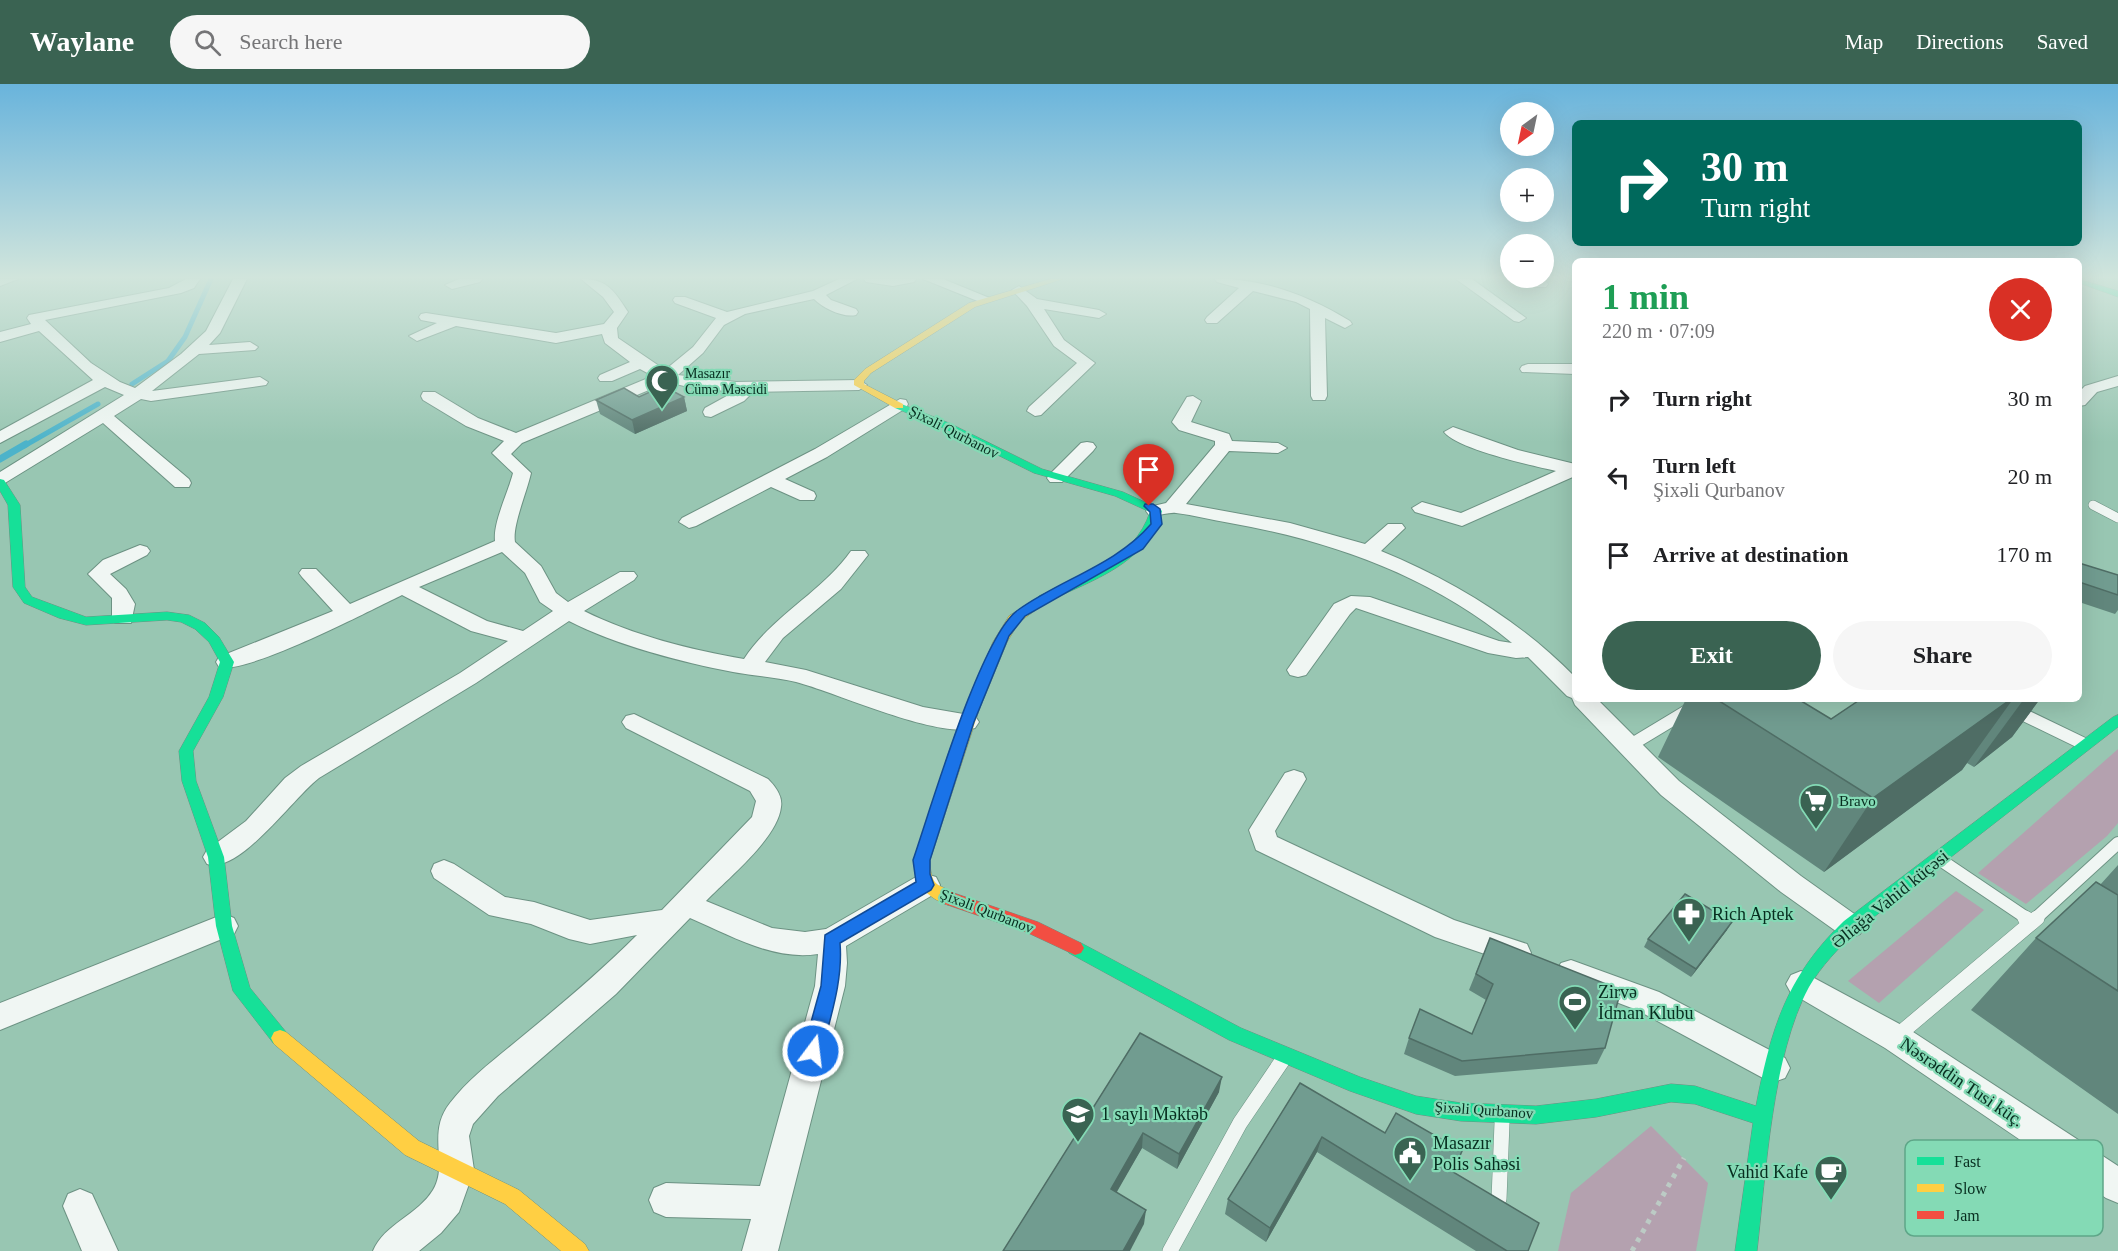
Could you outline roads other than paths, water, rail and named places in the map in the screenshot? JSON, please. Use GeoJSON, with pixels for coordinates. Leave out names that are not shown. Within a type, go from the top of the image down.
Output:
{"type":"FeatureCollection","features":[{"type":"Feature","properties":{"kind":"street"},"geometry":{"type":"LineString","coordinates":[[49,333],[87,371],[104,381],[137,394],[151,396],[260,382]]}},
{"type":"Feature","properties":{"kind":"street"},"geometry":{"type":"LineString","coordinates":[[212,333],[195,350],[137,394],[0,481],[14,505],[21,595],[70,618],[86,621],[171,614],[189,620],[212,634],[227,662],[216,698],[186,751],[189,781],[216,857],[224,926],[242,991],[283,1042],[412,1148],[512,1197],[578,1251]]}},
{"type":"Feature","properties":{"kind":"street"},"geometry":{"type":"LineString","coordinates":[[417,336],[424,333]]}},
{"type":"Feature","properties":{"kind":"street"},"geometry":{"type":"LineString","coordinates":[[529,333],[556,339],[583,333]]}},
{"type":"Feature","properties":{"kind":"street"},"geometry":{"type":"LineString","coordinates":[[609,333],[610,340],[642,363],[667,376],[700,384],[751,385],[859,385],[859,380],[868,371],[926,333]]}},
{"type":"Feature","properties":{"kind":"street"},"geometry":{"type":"LineString","coordinates":[[709,333],[698,350],[667,376],[516,439],[501,453],[522,473],[516,500],[508,517],[505,544],[534,570],[547,597],[568,612],[592,624],[676,651],[798,675],[921,715],[967,722]]}},
{"type":"Feature","properties":{"kind":"street"},"geometry":{"type":"LineString","coordinates":[[1035,411],[1087,363],[1059,343],[1053,333]]}},
{"type":"Feature","properties":{"kind":"street"},"geometry":{"type":"LineString","coordinates":[[1318,333],[1319,396]]}},
{"type":"Feature","properties":{"kind":"street"},"geometry":{"type":"LineString","coordinates":[[195,350],[250,347]]}},
{"type":"Feature","properties":{"kind":"street"},"geometry":{"type":"LineString","coordinates":[[606,378],[642,363]]}},
{"type":"Feature","properties":{"kind":"street"},"geometry":{"type":"LineString","coordinates":[[1528,369],[1572,369]]}},
{"type":"Feature","properties":{"kind":"street"},"geometry":{"type":"LineString","coordinates":[[0,438],[104,381]]}},
{"type":"Feature","properties":{"kind":"street"},"geometry":{"type":"LineString","coordinates":[[2082,398],[2091,389],[2118,381]]}},
{"type":"Feature","properties":{"kind":"street"},"geometry":{"type":"LineString","coordinates":[[711,412],[738,397],[751,385]]}},
{"type":"Feature","properties":{"kind":"street","name":"Şixəli Qurbanov"},"geometry":{"type":"LineString","coordinates":[[859,385],[948,426],[1013,462],[1056,478],[1165,509]]}},
{"type":"Feature","properties":{"kind":"street"},"geometry":{"type":"LineString","coordinates":[[429,396],[472,422],[516,439]]}},
{"type":"Feature","properties":{"kind":"street"},"geometry":{"type":"LineString","coordinates":[[1193,401],[1181,422],[1185,426],[1223,438],[1224,446],[1278,448]]}},
{"type":"Feature","properties":{"kind":"street"},"geometry":{"type":"LineString","coordinates":[[689,522],[771,480],[900,404]]}},
{"type":"Feature","properties":{"kind":"street"},"geometry":{"type":"LineString","coordinates":[[101,416],[117,425],[182,483]]}},
{"type":"Feature","properties":{"kind":"street"},"geometry":{"type":"LineString","coordinates":[[1453,432],[1506,454],[1572,469]]}},
{"type":"Feature","properties":{"kind":"street","name":"Şixəli Qurbanov"},"geometry":{"type":"LineString","coordinates":[[1224,446],[1165,509],[1138,546],[1030,607],[1010,624],[967,722],[922,860],[921,874],[926,885],[940,895],[1032,927],[1068,944],[1236,1034],[1357,1085],[1416,1105],[1461,1112],[1536,1115],[1596,1108],[1671,1093],[1705,1097],[1764,1118]]}},
{"type":"Feature","properties":{"kind":"street"},"geometry":{"type":"LineString","coordinates":[[1056,478],[1087,447]]}},
{"type":"Feature","properties":{"kind":"street"},"geometry":{"type":"LineString","coordinates":[[1422,508],[1462,520],[1572,470]]}},
{"type":"Feature","properties":{"kind":"street"},"geometry":{"type":"LineString","coordinates":[[771,480],[807,496]]}},
{"type":"Feature","properties":{"kind":"street"},"geometry":{"type":"LineString","coordinates":[[1165,509],[1308,533],[1368,552],[1476,608],[1534,650],[1572,688]]}},
{"type":"Feature","properties":{"kind":"street"},"geometry":{"type":"LineString","coordinates":[[1368,552],[1395,528]]}},
{"type":"Feature","properties":{"kind":"street"},"geometry":{"type":"LineString","coordinates":[[227,662],[282,642],[505,544]]}},
{"type":"Feature","properties":{"kind":"street"},"geometry":{"type":"LineString","coordinates":[[123,618],[127,606],[125,600],[98,574],[110,564],[140,551]]}},
{"type":"Feature","properties":{"kind":"street"},"geometry":{"type":"LineString","coordinates":[[751,666],[758,652],[783,624],[848,574],[858,555]]}},
{"type":"Feature","properties":{"kind":"street"},"geometry":{"type":"LineString","coordinates":[[309,573],[347,613]]}},
{"type":"Feature","properties":{"kind":"street"},"geometry":{"type":"LineString","coordinates":[[216,857],[255,828],[294,784],[310,772],[468,678],[627,576]]}},
{"type":"Feature","properties":{"kind":"street"},"geometry":{"type":"LineString","coordinates":[[403,587],[479,626],[526,639]]}},
{"type":"Feature","properties":{"kind":"street"},"geometry":{"type":"LineString","coordinates":[[1298,670],[1342,609],[1351,602],[1363,602],[1496,648],[1516,651],[1534,650]]}},
{"type":"Feature","properties":{"kind":"street"},"geometry":{"type":"LineString","coordinates":[[1586,702],[1670,788],[1791,884],[1850,926]]}},
{"type":"Feature","properties":{"kind":"street","name":"Əliağa Vahid küçəsi"},"geometry":{"type":"LineString","coordinates":[[1746,1251],[1764,1118],[1774,1068],[1789,1013],[1801,984],[1817,960],[1850,926],[2118,720]]}},
{"type":"Feature","properties":{"kind":"street"},"geometry":{"type":"LineString","coordinates":[[391,1251],[429,1221],[447,1200],[457,1170],[453,1136],[460,1115],[487,1086],[606,985],[679,913],[758,830],[767,817],[770,803],[766,792],[759,785],[634,722]]}},
{"type":"Feature","properties":{"kind":"street"},"geometry":{"type":"LineString","coordinates":[[1294,779],[1262,830],[1265,843],[1276,851],[1445,929],[1613,986],[1648,1001],[1774,1068]]}},
{"type":"Feature","properties":{"kind":"street"},"geometry":{"type":"LineString","coordinates":[[444,871],[499,907],[534,913],[569,927],[590,932],[651,921],[679,913],[769,939],[805,944],[831,940],[926,885]]}},
{"type":"Feature","properties":{"kind":"street"},"geometry":{"type":"LineString","coordinates":[[0,1017],[224,926]]}},
{"type":"Feature","properties":{"kind":"street"},"geometry":{"type":"LineString","coordinates":[[760,1251],[830,986],[833,963],[831,940]]}},
{"type":"Feature","properties":{"kind":"street","name":"Nəsrəddin Tusi küç."},"geometry":{"type":"LineString","coordinates":[[1801,984],[1896,1038],[2049,1140]]}},
{"type":"Feature","properties":{"kind":"street","name":"Nəsrəddin Tusi küç."},"geometry":{"type":"LineString","coordinates":[[2103,1176],[2118,1186]]}},
{"type":"Feature","properties":{"kind":"street"},"geometry":{"type":"LineString","coordinates":[[666,1200],[773,1203]]}},
{"type":"Feature","properties":{"kind":"street"},"geometry":{"type":"LineString","coordinates":[[80,1206],[100,1251]]}},
{"type":"Feature","properties":{"kind":"lane"},"geometry":{"type":"LineString","coordinates":[[2093,505],[2118,518]]}},
{"type":"Feature","properties":{"kind":"lane"},"geometry":{"type":"LineString","coordinates":[[1629,746],[1699,712],[1705,702]]}},
{"type":"Feature","properties":{"kind":"lane"},"geometry":{"type":"LineString","coordinates":[[1997,702],[2087,746]]}},
{"type":"Feature","properties":{"kind":"lane"},"geometry":{"type":"LineString","coordinates":[[1896,1038],[2032,922],[2118,843]]}},
{"type":"Feature","properties":{"kind":"lane"},"geometry":{"type":"LineString","coordinates":[[1939,859],[2032,922]]}},
{"type":"Feature","properties":{"kind":"lane"},"geometry":{"type":"LineString","coordinates":[[1170,1251],[1240,1123],[1286,1056]]}},
{"type":"Feature","properties":{"kind":"lane"},"geometry":{"type":"LineString","coordinates":[[1499,1199],[1502,1113]]}},
{"type":"Feature","properties":{"kind":"waterway"},"geometry":{"type":"LineString","coordinates":[[132,384],[168,361],[187,333]]}},
{"type":"Feature","properties":{"kind":"waterway"},"geometry":{"type":"LineString","coordinates":[[24,446],[98,404]]}},
{"type":"Feature","properties":{"kind":"waterway"},"geometry":{"type":"LineString","coordinates":[[0,459],[26,444]]}},
{"type":"Feature","properties":{"kind":"place","name":"Masazır Cümə Məscidi"},"geometry":{"type":"Point","coordinates":[662,410]}},
{"type":"Feature","properties":{"kind":"place","name":"Bravo"},"geometry":{"type":"Point","coordinates":[1816,830]}},
{"type":"Feature","properties":{"kind":"place","name":"Rich Aptek"},"geometry":{"type":"Point","coordinates":[1689,943]}},
{"type":"Feature","properties":{"kind":"place","name":"Zirvə İdman Klubu"},"geometry":{"type":"Point","coordinates":[1575,1031]}},
{"type":"Feature","properties":{"kind":"place","name":"1 saylı Məktəb"},"geometry":{"type":"Point","coordinates":[1078,1143]}},
{"type":"Feature","properties":{"kind":"place","name":"Masazır Polis Sahəsi"},"geometry":{"type":"Point","coordinates":[1410,1182]}},
{"type":"Feature","properties":{"kind":"place","name":"Vahid Kafe"},"geometry":{"type":"Point","coordinates":[1831,1201]}}]}
